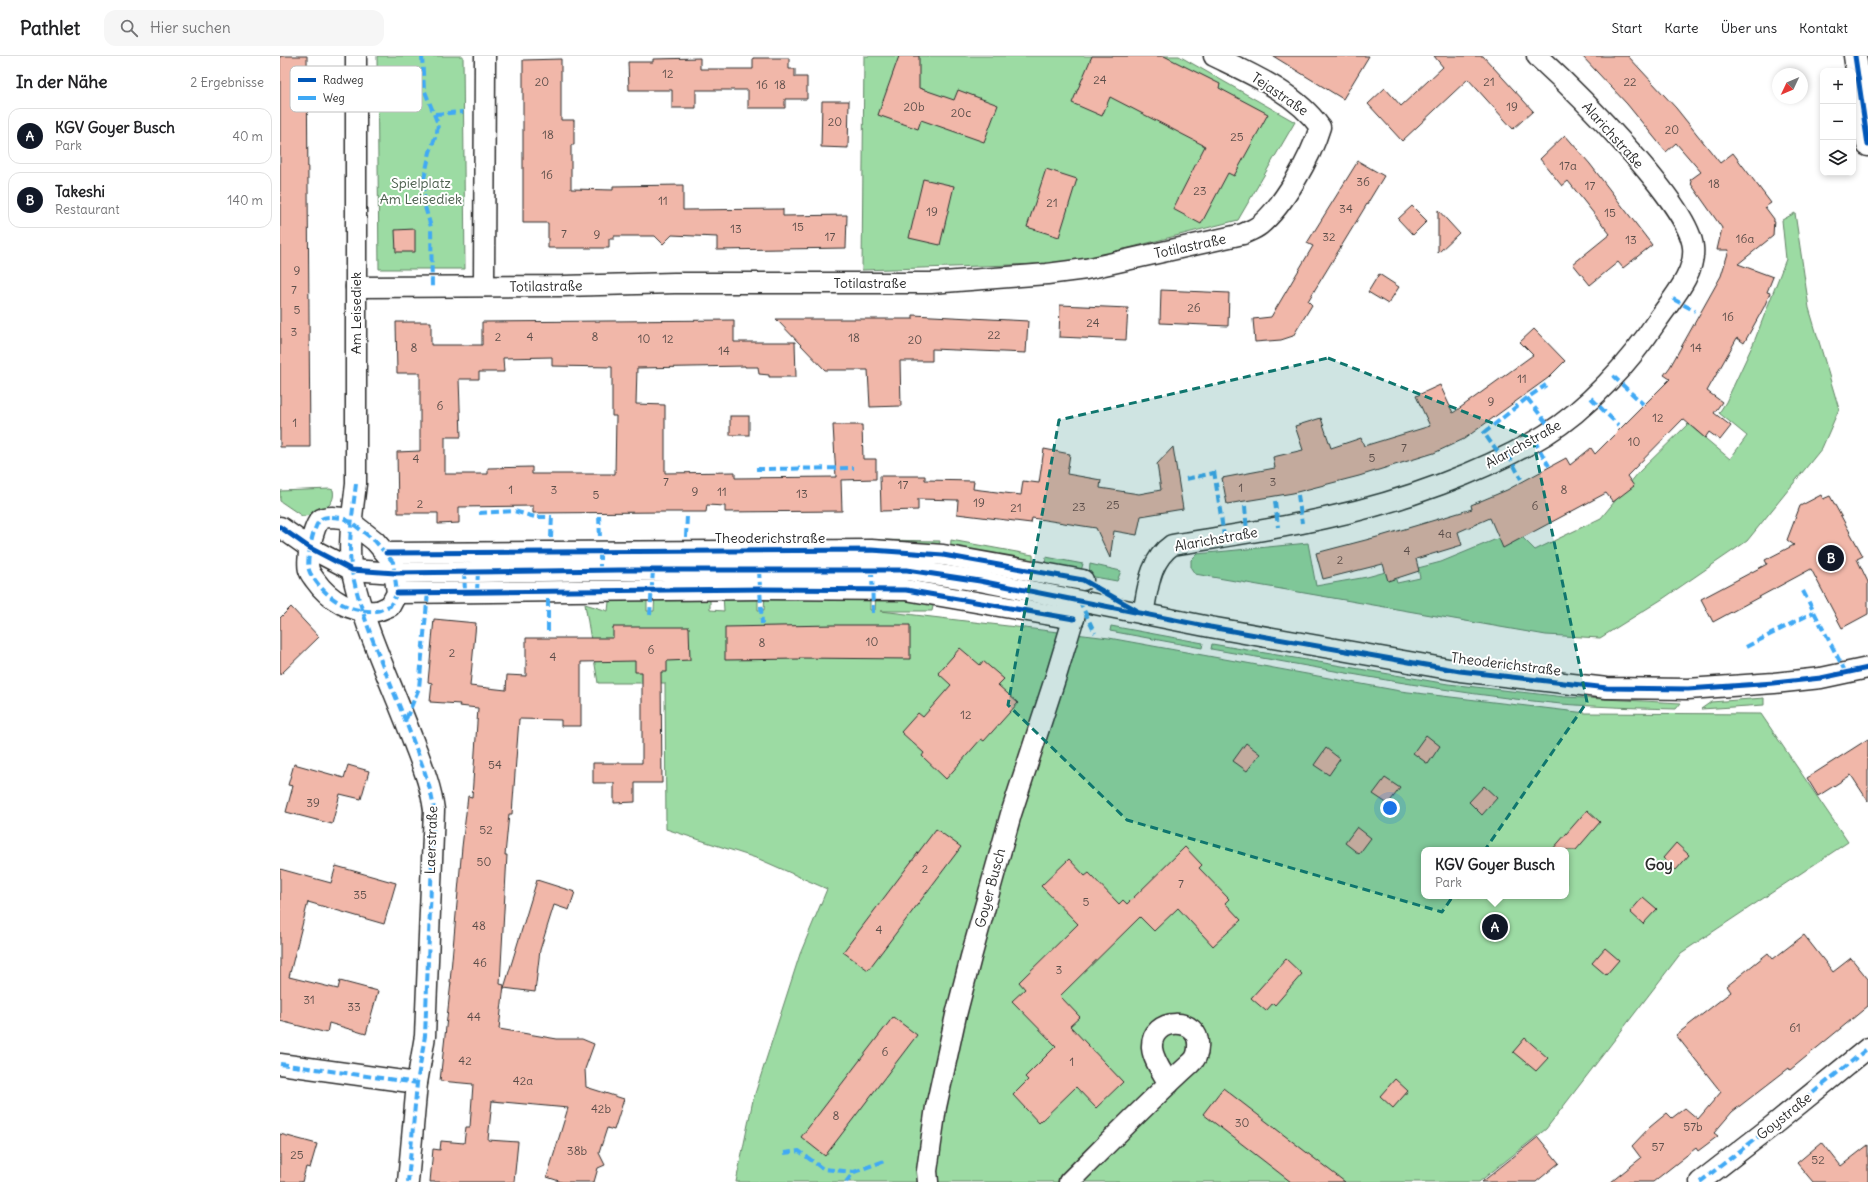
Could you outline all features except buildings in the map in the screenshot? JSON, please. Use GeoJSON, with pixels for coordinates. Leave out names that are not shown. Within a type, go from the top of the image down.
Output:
{"type":"FeatureCollection","features":[{"type":"Feature","properties":{"kind":"main road"},"geometry":{"type":"LineString","coordinates":[[1855,56],[1868,145]]}},
{"type":"Feature","properties":{"kind":"street"},"geometry":{"type":"LineString","coordinates":[[484,286],[485,56]]}},
{"type":"Feature","properties":{"kind":"street","name":"Tejastraße"},"geometry":{"type":"LineString","coordinates":[[1214,56],[1280,92],[1310,113],[1320,127]]}},
{"type":"Feature","properties":{"kind":"street","name":"Alarichstraße"},"geometry":{"type":"LineString","coordinates":[[1143,614],[1151,575],[1156,562],[1163,551],[1172,545],[1331,517],[1396,499],[1478,469],[1546,434],[1569,418],[1604,386],[1644,341],[1683,283],[1693,261],[1693,245],[1686,225],[1670,201],[1610,129],[1537,56]]}},
{"type":"Feature","properties":{"kind":"street","name":"Am Leisediek"},"geometry":{"type":"LineString","coordinates":[[352,570],[352,523],[356,484],[356,112]]}},
{"type":"Feature","properties":{"kind":"street","name":"Totilastraße"},"geometry":{"type":"LineString","coordinates":[[356,287],[674,283],[930,283],[1047,274],[1086,269],[1243,234],[1259,226],[1274,211],[1294,180],[1315,142],[1320,127]]}},
{"type":"Feature","properties":{"kind":"street"},"geometry":{"type":"LineString","coordinates":[[332,517],[343,518],[352,523],[375,541],[393,562],[397,593],[390,606],[377,611],[364,610],[344,605],[333,600],[321,589],[308,569],[310,548],[318,521],[322,518],[332,517]]}},
{"type":"Feature","properties":{"kind":"street"},"geometry":{"type":"LineString","coordinates":[[280,527],[310,548],[352,570]]}},
{"type":"Feature","properties":{"kind":"street","name":"Theoderichstraße"},"geometry":{"type":"LineString","coordinates":[[352,570],[395,573],[478,571],[600,561],[878,550],[943,555],[1083,580]]}},
{"type":"Feature","properties":{"kind":"street","name":"Theoderichstraße"},"geometry":{"type":"LineString","coordinates":[[386,553],[907,570],[980,581],[1077,610]]}},
{"type":"Feature","properties":{"kind":"street","name":"Laerstraße"},"geometry":{"type":"LineString","coordinates":[[352,570],[384,668],[406,719],[431,790],[434,810],[425,1036],[417,1083],[408,1182]]}},
{"type":"Feature","properties":{"kind":"street","name":"Theoderichstraße"},"geometry":{"type":"LineString","coordinates":[[397,593],[761,589],[906,590],[1077,610],[1143,614],[1460,671],[1607,688],[1688,689],[1737,686],[1821,678],[1868,668]]}},
{"type":"Feature","properties":{"kind":"street","name":"Goyer Busch"},"geometry":{"type":"LineString","coordinates":[[928,1182],[927,1171],[936,1108],[969,964],[1011,814],[1077,610]]}},
{"type":"Feature","properties":{"kind":"street","name":"Goystraße"},"geometry":{"type":"LineString","coordinates":[[1700,1182],[1868,1048]]}},
{"type":"Feature","properties":{"kind":"street"},"geometry":{"type":"LineString","coordinates":[[280,1064],[417,1083]]}},
{"type":"Feature","properties":{"kind":"street"},"geometry":{"type":"LineString","coordinates":[[1069,1182],[1169,1084]]}},
{"type":"Feature","properties":{"kind":"highlighted area"},"geometry":{"type":"Polygon","coordinates":[[[1328,358],[1533,439],[1587,702],[1442,912],[1127,820],[1008,705],[1059,420],[1328,358]]]}},
{"type":"Feature","properties":{"kind":"green space","name":"Spielplatz Am Leisediek"},"geometry":{"type":"Polygon","coordinates":[[[377,56],[463,56],[465,269],[379,269],[378,112],[422,112],[422,66],[377,66],[377,56]]]}},
{"type":"Feature","properties":{"kind":"green space"},"geometry":{"type":"Polygon","coordinates":[[[864,56],[1179,56],[1295,122],[1238,220],[1070,263],[862,270],[864,56]]]}},
{"type":"Feature","properties":{"kind":"green space"},"geometry":{"type":"Polygon","coordinates":[[[1795,213],[1809,308],[1839,409],[1822,448],[1747,541],[1664,598],[1600,638],[1546,635],[1195,574],[1191,568],[1191,560],[1197,554],[1308,543],[1316,586],[1367,577],[1393,570],[1397,583],[1420,578],[1418,568],[1441,562],[1516,531],[1535,550],[1601,518],[1639,472],[1688,424],[1730,459],[1747,436],[1719,413],[1726,402],[1754,342],[1786,259],[1782,220],[1795,213]]]}},
{"type":"Feature","properties":{"kind":"green space"},"geometry":{"type":"Polygon","coordinates":[[[333,490],[333,496],[332,501],[328,506],[319,512],[307,516],[302,516],[280,501],[280,491],[333,490]]]}},
{"type":"Feature","properties":{"kind":"green space"},"geometry":{"type":"Polygon","coordinates":[[[877,540],[940,541],[938,551],[877,547],[877,540]]]}},
{"type":"Feature","properties":{"kind":"green space"},"geometry":{"type":"Polygon","coordinates":[[[951,540],[1033,555],[1034,567],[950,553],[951,540]]]}},
{"type":"Feature","properties":{"kind":"green space"},"geometry":{"type":"Polygon","coordinates":[[[1046,557],[1083,564],[1080,574],[1045,569],[1046,557]]]}},
{"type":"Feature","properties":{"kind":"green space"},"geometry":{"type":"Polygon","coordinates":[[[1090,564],[1121,571],[1117,581],[1089,576],[1090,564]]]}},
{"type":"Feature","properties":{"kind":"green space"},"geometry":{"type":"Polygon","coordinates":[[[870,592],[870,610],[875,610],[876,593],[935,597],[932,611],[881,611],[1109,638],[1400,691],[1586,713],[1761,714],[1848,842],[1681,953],[1546,1129],[1479,1182],[736,1182],[753,1100],[800,954],[827,889],[759,859],[666,829],[665,683],[598,683],[585,604],[608,611],[609,602],[614,594],[647,593],[647,611],[654,611],[655,594],[710,597],[710,610],[724,611],[723,595],[758,593],[758,610],[764,610],[765,593],[870,592]]]}},
{"type":"Feature","properties":{"kind":"green space"},"geometry":{"type":"Polygon","coordinates":[[[1111,626],[1203,643],[1202,648],[1110,631],[1111,626]]]}},
{"type":"Feature","properties":{"kind":"green space"},"geometry":{"type":"Polygon","coordinates":[[[1212,644],[1448,684],[1565,697],[1681,703],[1676,709],[1619,707],[1561,704],[1473,694],[1211,649],[1212,644]]]}},
{"type":"Feature","properties":{"kind":"green space"},"geometry":{"type":"Polygon","coordinates":[[[1764,698],[1764,705],[1701,709],[1711,702],[1764,698]]]}},
{"type":"Feature","properties":{"kind":"marked path"},"geometry":{"type":"LineString","coordinates":[[422,56],[424,89],[438,124],[423,183],[425,207],[431,227],[432,287]]}},
{"type":"Feature","properties":{"kind":"marked path"},"geometry":{"type":"LineString","coordinates":[[435,114],[463,112]]}},
{"type":"Feature","properties":{"kind":"marked path"},"geometry":{"type":"LineString","coordinates":[[1673,299],[1695,311]]}},
{"type":"Feature","properties":{"kind":"marked path"},"geometry":{"type":"LineString","coordinates":[[1613,376],[1643,404]]}},
{"type":"Feature","properties":{"kind":"marked path"},"geometry":{"type":"LineString","coordinates":[[1491,443],[1484,433],[1527,398],[1546,385]]}},
{"type":"Feature","properties":{"kind":"marked path"},"geometry":{"type":"LineString","coordinates":[[1527,398],[1552,430]]}},
{"type":"Feature","properties":{"kind":"marked path"},"geometry":{"type":"LineString","coordinates":[[1591,398],[1618,425]]}},
{"type":"Feature","properties":{"kind":"marked path"},"geometry":{"type":"LineString","coordinates":[[1534,440],[1549,466]]}},
{"type":"Feature","properties":{"kind":"marked path"},"geometry":{"type":"LineString","coordinates":[[1493,445],[1502,457]]}},
{"type":"Feature","properties":{"kind":"marked path"},"geometry":{"type":"LineString","coordinates":[[1508,454],[1521,479]]}},
{"type":"Feature","properties":{"kind":"marked path"},"geometry":{"type":"LineString","coordinates":[[756,469],[854,468]]}},
{"type":"Feature","properties":{"kind":"marked path"},"geometry":{"type":"LineString","coordinates":[[1214,471],[1224,536]]}},
{"type":"Feature","properties":{"kind":"marked path"},"geometry":{"type":"LineString","coordinates":[[1186,479],[1214,473]]}},
{"type":"Feature","properties":{"kind":"marked path"},"geometry":{"type":"LineString","coordinates":[[356,484],[350,540],[352,572],[364,616],[372,638],[424,769],[434,810],[425,1036],[417,1083],[408,1182]]}},
{"type":"Feature","properties":{"kind":"marked path"},"geometry":{"type":"LineString","coordinates":[[1298,495],[1302,523]]}},
{"type":"Feature","properties":{"kind":"marked path"},"geometry":{"type":"LineString","coordinates":[[1275,501],[1278,527]]}},
{"type":"Feature","properties":{"kind":"marked path"},"geometry":{"type":"LineString","coordinates":[[1245,506],[1247,533]]}},
{"type":"Feature","properties":{"kind":"marked path"},"geometry":{"type":"LineString","coordinates":[[479,513],[514,511],[535,517],[552,517]]}},
{"type":"Feature","properties":{"kind":"marked path"},"geometry":{"type":"LineString","coordinates":[[551,538],[552,514]]}},
{"type":"Feature","properties":{"kind":"marked path"},"geometry":{"type":"LineString","coordinates":[[599,516],[600,538]]}},
{"type":"Feature","properties":{"kind":"marked path"},"geometry":{"type":"LineString","coordinates":[[686,537],[687,516]]}},
{"type":"Feature","properties":{"kind":"marked path"},"geometry":{"type":"LineString","coordinates":[[332,517],[343,518],[352,523],[375,541],[393,562],[397,593],[390,606],[376,611],[367,611],[358,610],[341,604],[327,594],[311,574],[308,566],[308,559],[315,529],[321,519],[332,517]]}},
{"type":"Feature","properties":{"kind":"marked path"},"geometry":{"type":"LineString","coordinates":[[600,552],[600,571]]}},
{"type":"Feature","properties":{"kind":"marked path"},"geometry":{"type":"LineString","coordinates":[[872,569],[873,614]]}},
{"type":"Feature","properties":{"kind":"marked path"},"geometry":{"type":"LineString","coordinates":[[650,615],[653,570]]}},
{"type":"Feature","properties":{"kind":"marked path"},"geometry":{"type":"LineString","coordinates":[[759,570],[762,624]]}},
{"type":"Feature","properties":{"kind":"marked path"},"geometry":{"type":"LineString","coordinates":[[464,571],[465,592]]}},
{"type":"Feature","properties":{"kind":"marked path"},"geometry":{"type":"LineString","coordinates":[[477,592],[478,571]]}},
{"type":"Feature","properties":{"kind":"marked path"},"geometry":{"type":"LineString","coordinates":[[548,591],[548,631]]}},
{"type":"Feature","properties":{"kind":"marked path"},"geometry":{"type":"LineString","coordinates":[[1803,591],[1846,673]]}},
{"type":"Feature","properties":{"kind":"marked path"},"geometry":{"type":"LineString","coordinates":[[406,719],[419,688],[428,592]]}},
{"type":"Feature","properties":{"kind":"marked path"},"geometry":{"type":"LineString","coordinates":[[1079,600],[1095,633]]}},
{"type":"Feature","properties":{"kind":"marked path"},"geometry":{"type":"LineString","coordinates":[[1746,647],[1814,612]]}},
{"type":"Feature","properties":{"kind":"marked path"},"geometry":{"type":"LineString","coordinates":[[1700,1182],[1868,1048]]}},
{"type":"Feature","properties":{"kind":"marked path"},"geometry":{"type":"LineString","coordinates":[[280,1064],[417,1083]]}},
{"type":"Feature","properties":{"kind":"marked path"},"geometry":{"type":"LineString","coordinates":[[784,1153],[799,1151],[823,1169],[854,1172]]}},
{"type":"Feature","properties":{"kind":"marked path"},"geometry":{"type":"LineString","coordinates":[[846,1182],[854,1172],[884,1161]]}},
{"type":"Feature","properties":{"kind":"cycle path"},"geometry":{"type":"LineString","coordinates":[[1855,56],[1868,145]]}},
{"type":"Feature","properties":{"kind":"cycle path"},"geometry":{"type":"LineString","coordinates":[[280,527],[310,548],[352,570],[395,573],[619,570],[907,570],[980,581],[1210,627],[1460,671],[1607,688],[1688,689],[1774,683],[1821,678],[1868,668]]}},
{"type":"Feature","properties":{"kind":"cycle path"},"geometry":{"type":"LineString","coordinates":[[386,553],[871,550],[943,555],[1083,580],[1136,610]]}},
{"type":"Feature","properties":{"kind":"cycle path"},"geometry":{"type":"LineString","coordinates":[[397,593],[761,589],[906,590],[1074,619]]}},
{"type":"Feature","properties":{"kind":"place","name":"Takeshi"},"geometry":{"type":"Point","coordinates":[1831,558]}},
{"type":"Feature","properties":{"kind":"place","name":"KGV Goyer Busch"},"geometry":{"type":"Point","coordinates":[1495,927]}},
{"type":"Feature","properties":{"kind":"district","name":"Goy"},"geometry":{"type":"Point","coordinates":[1659,865]}}]}
